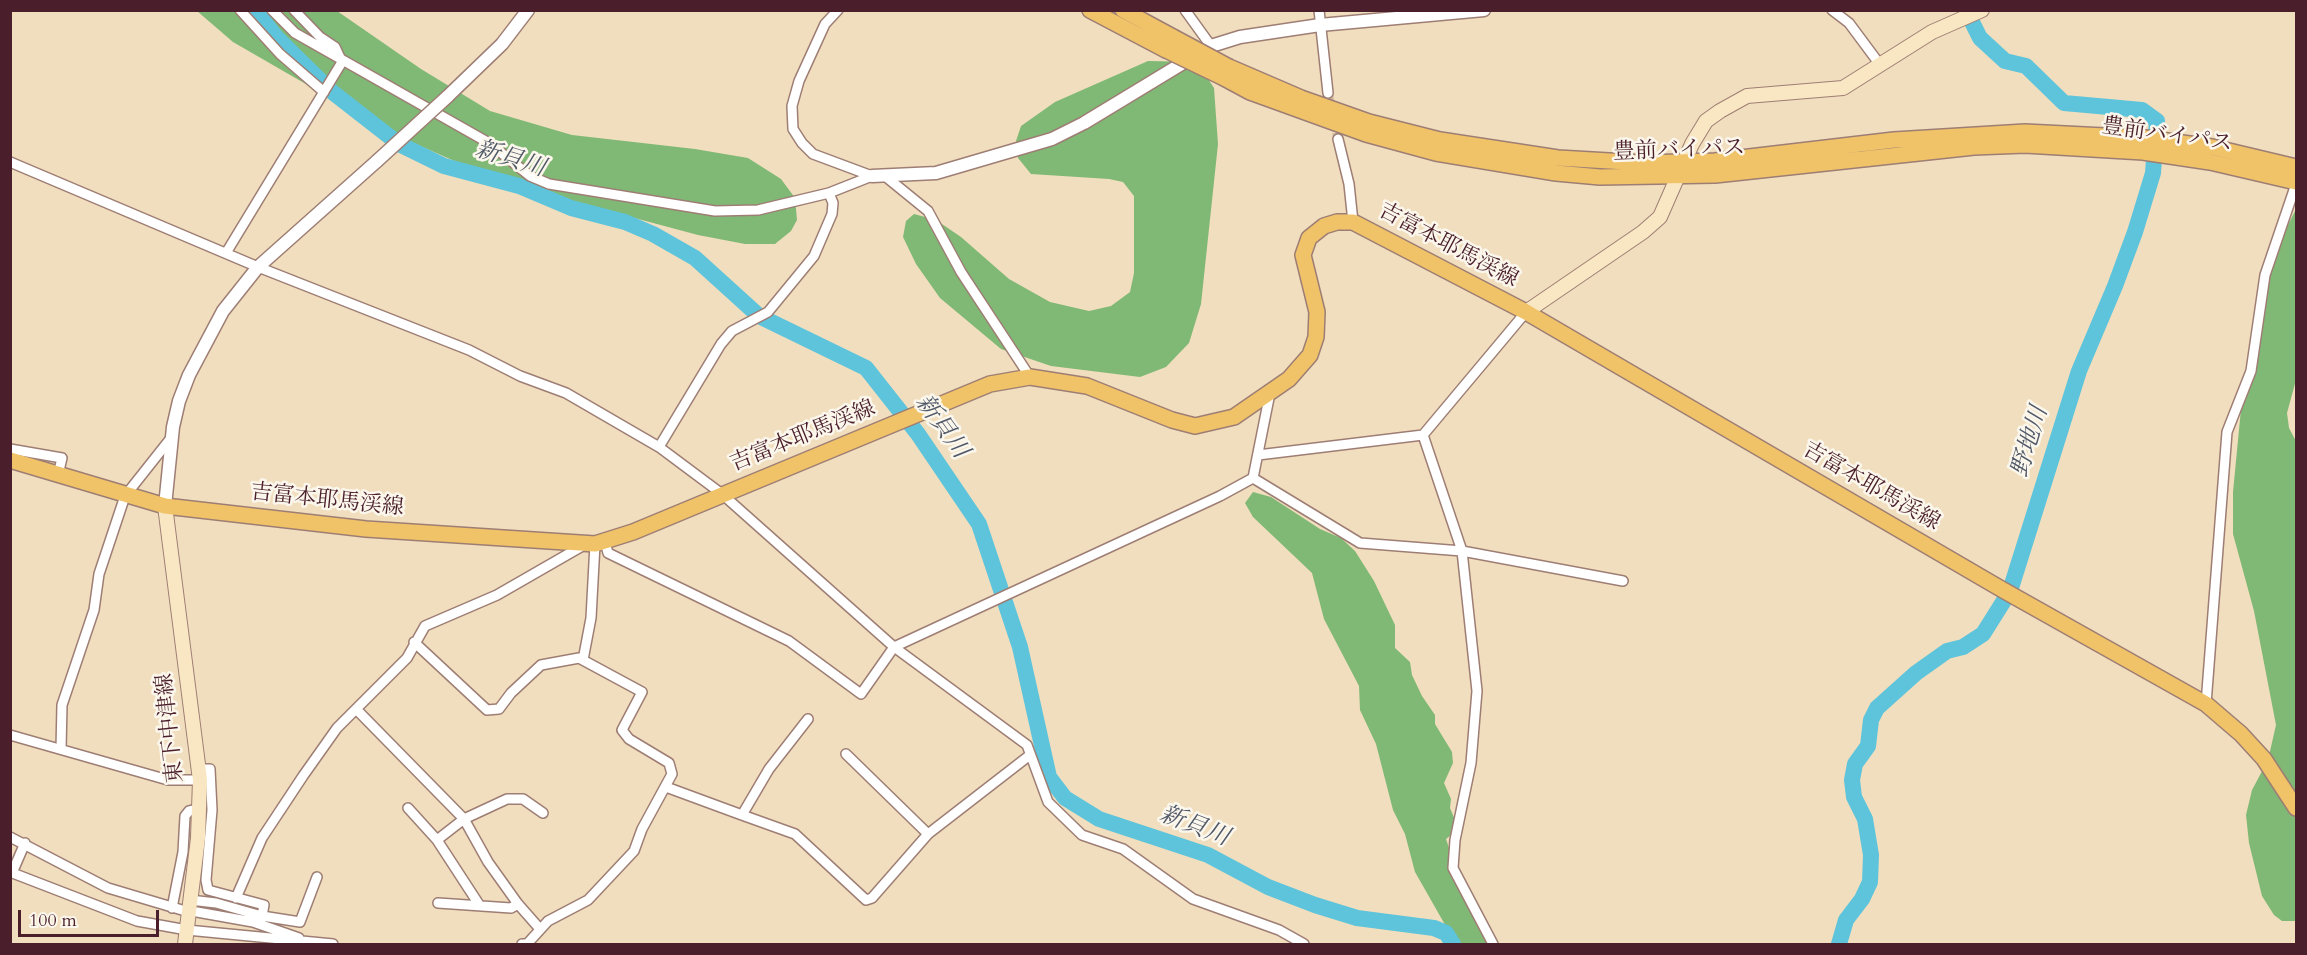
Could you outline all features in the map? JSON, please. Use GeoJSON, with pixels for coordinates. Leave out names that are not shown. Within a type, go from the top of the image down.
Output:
{"type":"FeatureCollection","features":[{"type":"Feature","properties":{"kind":"main road","name":"豊前バイパス"},"geometry":{"type":"LineString","coordinates":[[1090,10],[1170,44],[1226,73],[1250,92],[1295,110],[1366,134],[1436,153],[1556,173],[1600,177],[1940,137],[2045,132],[2145,138],[2212,147],[2296,167]]}},
{"type":"Feature","properties":{"kind":"main road","name":"豊前バイパス"},"geometry":{"type":"LineString","coordinates":[[1123,10],[1170,44]]}},
{"type":"Feature","properties":{"kind":"main road"},"geometry":{"type":"LineString","coordinates":[[1526,312],[1643,232],[1660,217],[1706,121],[1747,96],[1843,88],[1961,14],[1982,10]]}},
{"type":"Feature","properties":{"kind":"main road","name":"豊前バイパス"},"geometry":{"type":"LineString","coordinates":[[1682,169],[1804,167],[1974,147],[2025,145],[2143,152],[2210,162],[2296,183]]}},
{"type":"Feature","properties":{"kind":"main road","name":"吉富本耶馬渓線"},"geometry":{"type":"LineString","coordinates":[[14,455],[58,475],[165,506],[366,529],[595,544],[990,384],[1030,377],[1087,386],[1172,420],[1195,426],[1234,417],[1289,379],[1310,355],[1316,337],[1317,312],[1303,255],[1309,238],[1324,226],[1337,222],[1353,222],[1526,312],[2003,590],[2206,704],[2241,734],[2264,759],[2296,808]]}},
{"type":"Feature","properties":{"kind":"main road","name":"東下中津線"},"geometry":{"type":"LineString","coordinates":[[165,506],[199,774],[199,809],[185,908],[186,938]]}},
{"type":"Feature","properties":{"kind":"street"},"geometry":{"type":"LineString","coordinates":[[240,10],[280,54],[324,92]]}},
{"type":"Feature","properties":{"kind":"street"},"geometry":{"type":"LineString","coordinates":[[272,10],[296,33],[342,62],[479,138],[530,176],[549,184],[715,211],[758,210],[829,193],[878,176],[936,173],[1052,139],[1083,123],[1211,46],[1268,31],[1484,10]]}},
{"type":"Feature","properties":{"kind":"street"},"geometry":{"type":"LineString","coordinates":[[294,10],[320,37],[335,47],[342,62]]}},
{"type":"Feature","properties":{"kind":"street"},"geometry":{"type":"LineString","coordinates":[[165,506],[172,437],[179,401],[189,375],[223,311],[258,267],[502,45],[528,10]]}},
{"type":"Feature","properties":{"kind":"street"},"geometry":{"type":"LineString","coordinates":[[838,10],[825,24],[799,81],[792,106],[793,129],[801,143],[813,154],[878,176],[928,211],[961,272],[1030,377]]}},
{"type":"Feature","properties":{"kind":"street"},"geometry":{"type":"LineString","coordinates":[[1185,10],[1211,46]]}},
{"type":"Feature","properties":{"kind":"street"},"geometry":{"type":"LineString","coordinates":[[1319,10],[1328,93]]}},
{"type":"Feature","properties":{"kind":"street"},"geometry":{"type":"LineString","coordinates":[[1832,10],[1849,23],[1881,66]]}},
{"type":"Feature","properties":{"kind":"street"},"geometry":{"type":"LineString","coordinates":[[226,253],[342,62]]}},
{"type":"Feature","properties":{"kind":"street"},"geometry":{"type":"LineString","coordinates":[[1338,139],[1349,184],[1353,222]]}},
{"type":"Feature","properties":{"kind":"street"},"geometry":{"type":"LineString","coordinates":[[10,162],[258,267],[469,350],[520,376],[566,393],[658,447],[722,494],[894,646],[1027,745],[1048,802],[1082,835],[1123,849],[1193,899],[1279,930],[1304,945]]}},
{"type":"Feature","properties":{"kind":"street"},"geometry":{"type":"LineString","coordinates":[[2206,704],[2227,432],[2251,371],[2265,275],[2296,183]]}},
{"type":"Feature","properties":{"kind":"street"},"geometry":{"type":"LineString","coordinates":[[658,447],[721,344],[732,331],[768,312],[814,256],[832,214],[833,203],[829,193]]}},
{"type":"Feature","properties":{"kind":"street"},"geometry":{"type":"LineString","coordinates":[[1258,455],[1423,435],[1526,312]]}},
{"type":"Feature","properties":{"kind":"street"},"geometry":{"type":"LineString","coordinates":[[595,544],[608,553],[789,642],[861,694],[894,646],[1220,496],[1253,478],[1270,393]]}},
{"type":"Feature","properties":{"kind":"street"},"geometry":{"type":"LineString","coordinates":[[1423,435],[1462,551],[1477,691],[1471,763],[1452,858],[1457,878],[1493,945]]}},
{"type":"Feature","properties":{"kind":"street"},"geometry":{"type":"LineString","coordinates":[[61,749],[62,705],[94,610],[99,574],[125,496],[172,437]]}},
{"type":"Feature","properties":{"kind":"street"},"geometry":{"type":"LineString","coordinates":[[1253,478],[1360,543],[1462,551],[1623,581]]}},
{"type":"Feature","properties":{"kind":"street"},"geometry":{"type":"LineString","coordinates":[[236,898],[262,838],[337,728],[407,658],[425,626],[497,595],[595,544]]}},
{"type":"Feature","properties":{"kind":"street"},"geometry":{"type":"LineString","coordinates":[[583,660],[591,618],[595,544]]}},
{"type":"Feature","properties":{"kind":"street"},"geometry":{"type":"LineString","coordinates":[[414,642],[487,710],[499,709],[511,693],[541,664],[579,658],[642,692],[622,730],[629,739],[669,763],[672,774],[642,829],[634,850],[588,900],[548,921],[527,944],[522,945]]}},
{"type":"Feature","properties":{"kind":"street"},"geometry":{"type":"LineString","coordinates":[[356,709],[464,819],[488,862],[518,904],[540,929]]}},
{"type":"Feature","properties":{"kind":"street"},"geometry":{"type":"LineString","coordinates":[[742,815],[769,769],[808,719]]}},
{"type":"Feature","properties":{"kind":"street"},"geometry":{"type":"LineString","coordinates":[[10,735],[168,780],[199,774],[210,769],[212,810],[206,880],[208,890],[264,905],[261,920]]}},
{"type":"Feature","properties":{"kind":"street"},"geometry":{"type":"LineString","coordinates":[[846,754],[928,834]]}},
{"type":"Feature","properties":{"kind":"street"},"geometry":{"type":"LineString","coordinates":[[666,787],[795,834],[866,900],[872,898],[928,834],[1030,754]]}},
{"type":"Feature","properties":{"kind":"street"},"geometry":{"type":"LineString","coordinates":[[437,840],[464,819],[507,799],[523,799],[543,813]]}},
{"type":"Feature","properties":{"kind":"street"},"geometry":{"type":"LineString","coordinates":[[408,808],[437,840],[480,906]]}},
{"type":"Feature","properties":{"kind":"street"},"geometry":{"type":"LineString","coordinates":[[185,908],[183,852],[185,816],[189,811],[199,809]]}},
{"type":"Feature","properties":{"kind":"street"},"geometry":{"type":"LineString","coordinates":[[10,837],[108,888],[185,908],[216,903],[297,936],[300,941]]}},
{"type":"Feature","properties":{"kind":"street"},"geometry":{"type":"LineString","coordinates":[[25,843],[11,872],[186,938],[300,941],[333,945]]}},
{"type":"Feature","properties":{"kind":"street"},"geometry":{"type":"LineString","coordinates":[[261,920],[300,922],[317,877]]}},
{"type":"Feature","properties":{"kind":"street"},"geometry":{"type":"LineString","coordinates":[[438,903],[512,909],[518,904]]}},
{"type":"Feature","properties":{"kind":"green space"},"geometry":{"type":"Polygon","coordinates":[[[197,11],[337,11],[421,69],[490,111],[572,135],[695,149],[748,158],[781,179],[795,198],[797,220],[791,231],[775,244],[745,244],[698,235],[504,183],[389,132],[233,42],[197,11]]]}},
{"type":"Feature","properties":{"kind":"green space"},"geometry":{"type":"Polygon","coordinates":[[[1148,61],[1197,62],[1214,88],[1218,144],[1201,304],[1189,343],[1166,367],[1140,377],[1051,366],[1001,349],[940,298],[916,264],[903,237],[906,221],[914,214],[936,220],[961,237],[1009,279],[1050,302],[1089,311],[1111,306],[1130,292],[1134,273],[1134,196],[1123,182],[1109,179],[1031,174],[1018,158],[1016,141],[1021,126],[1055,102],[1148,61]]]}},
{"type":"Feature","properties":{"kind":"green space"},"geometry":{"type":"Polygon","coordinates":[[[2296,209],[2296,380],[2287,413],[2289,428],[2296,441],[2296,921],[2282,921],[2274,915],[2262,896],[2249,843],[2246,815],[2252,790],[2268,760],[2276,725],[2254,611],[2233,534],[2233,492],[2241,409],[2261,297],[2279,243],[2296,209]]]}},
{"type":"Feature","properties":{"kind":"green space"},"geometry":{"type":"Polygon","coordinates":[[[1253,492],[1271,497],[1320,529],[1341,538],[1355,551],[1374,581],[1395,625],[1395,648],[1410,662],[1412,675],[1435,715],[1435,724],[1452,752],[1453,763],[1444,783],[1451,799],[1450,808],[1455,820],[1455,832],[1446,839],[1456,869],[1455,883],[1495,944],[1456,944],[1415,872],[1405,834],[1393,810],[1376,744],[1360,710],[1359,686],[1324,619],[1312,573],[1253,517],[1245,503],[1253,492]]]}},
{"type":"Feature","properties":{"kind":"waterway","name":"新貝川"},"geometry":{"type":"LineString","coordinates":[[255,10],[276,37],[331,91],[399,144],[444,166],[519,186],[571,208],[625,222],[653,234],[695,258],[759,316],[866,368],[918,434],[979,524],[1020,647],[1049,777],[1065,798],[1099,819],[1208,855],[1268,887],[1315,905],[1357,918],[1434,928],[1446,933],[1453,944]]}},
{"type":"Feature","properties":{"kind":"waterway","name":"野地川"},"geometry":{"type":"LineString","coordinates":[[1839,944],[1846,920],[1862,899],[1870,882],[1871,855],[1865,819],[1854,797],[1852,780],[1855,764],[1868,746],[1871,720],[1877,708],[1916,673],[1947,651],[1963,647],[1983,634],[2010,591],[2079,371],[2115,286],[2153,173],[2157,121],[2142,110],[2064,103],[2026,66],[2005,61],[1980,38],[1966,10]]}},
{"type":"Feature","properties":{"kind":"tunnel"},"geometry":{"type":"LineString","coordinates":[[1328,93],[1338,139]]}}]}
